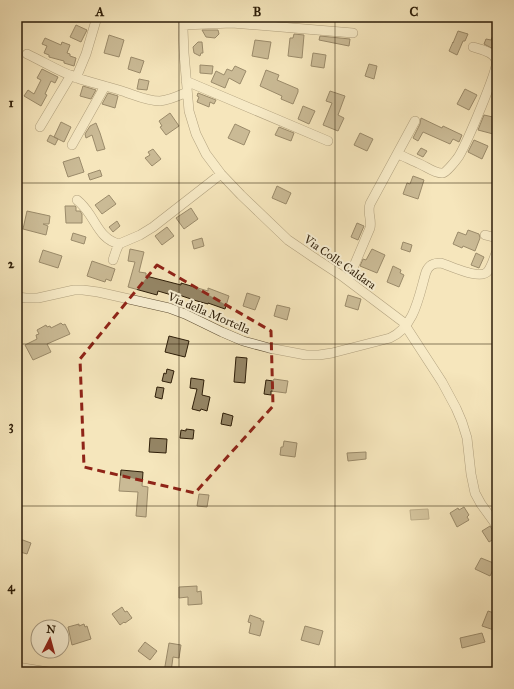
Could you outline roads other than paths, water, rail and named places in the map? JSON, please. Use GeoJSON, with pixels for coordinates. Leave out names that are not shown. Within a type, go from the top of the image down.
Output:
{"type":"FeatureCollection","features":[{"type":"Feature","properties":{"kind":"street"},"geometry":{"type":"LineString","coordinates":[[40,127],[74,76],[86,54],[97,17]]}},
{"type":"Feature","properties":{"kind":"street"},"geometry":{"type":"LineString","coordinates":[[183,21],[232,20],[353,33]]}},
{"type":"Feature","properties":{"kind":"street","name":"Via Colle Caldara"},"geometry":{"type":"LineString","coordinates":[[183,21],[186,81],[190,114],[196,134],[206,154],[221,174],[241,195],[288,240],[348,280],[403,322],[442,382],[456,408],[467,438],[471,474],[475,493],[484,509],[497,526]]}},
{"type":"Feature","properties":{"kind":"street"},"geometry":{"type":"LineString","coordinates":[[398,154],[435,172],[441,173],[445,172],[460,153],[493,88],[496,65],[496,58],[490,53],[473,47]]}},
{"type":"Feature","properties":{"kind":"street"},"geometry":{"type":"LineString","coordinates":[[27,54],[74,76],[125,91],[141,98],[159,101],[172,99],[187,92]]}},
{"type":"Feature","properties":{"kind":"street"},"geometry":{"type":"LineString","coordinates":[[186,81],[328,142]]}},
{"type":"Feature","properties":{"kind":"street"},"geometry":{"type":"LineString","coordinates":[[72,145],[105,86]]}},
{"type":"Feature","properties":{"kind":"street"},"geometry":{"type":"LineString","coordinates":[[348,280],[370,228],[371,220],[368,211],[369,205],[415,121]]}},
{"type":"Feature","properties":{"kind":"street"},"geometry":{"type":"LineString","coordinates":[[113,260],[119,244],[140,235],[153,227],[221,174]]}},
{"type":"Feature","properties":{"kind":"street"},"geometry":{"type":"LineString","coordinates":[[77,200],[103,234],[111,241],[119,244]]}},
{"type":"Feature","properties":{"kind":"street"},"geometry":{"type":"LineString","coordinates":[[485,236],[497,238]]}},
{"type":"Feature","properties":{"kind":"street","name":"Via della Mortella"},"geometry":{"type":"LineString","coordinates":[[17,297],[38,298],[74,290],[98,292],[168,308],[190,316],[243,341],[269,348],[306,355],[329,354],[390,338],[398,333],[412,317],[429,266],[441,263],[472,274],[482,275],[488,271],[497,251]]}},
{"type":"Feature","properties":{"kind":"street"},"geometry":{"type":"LineString","coordinates":[[17,666],[48,672]]}}]}
